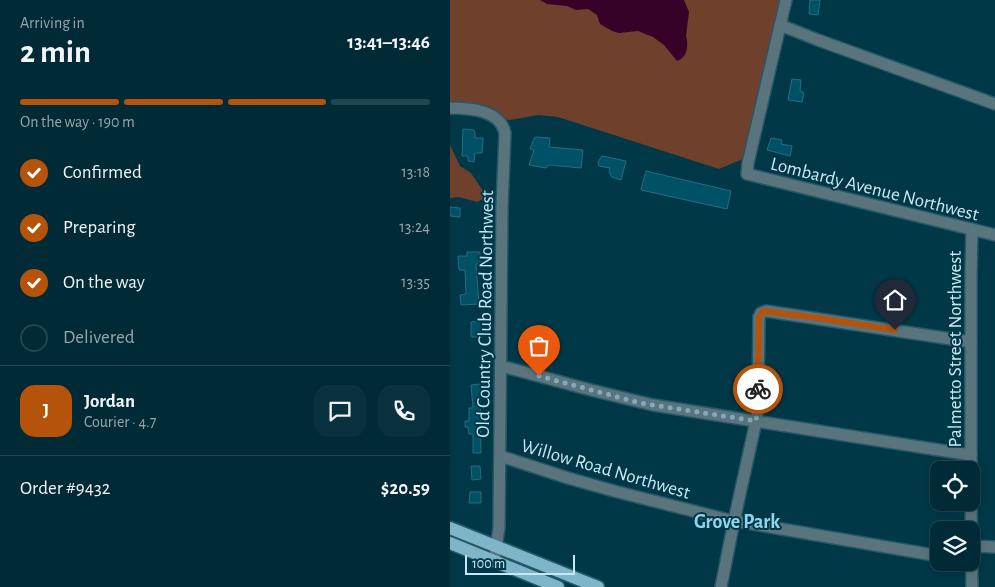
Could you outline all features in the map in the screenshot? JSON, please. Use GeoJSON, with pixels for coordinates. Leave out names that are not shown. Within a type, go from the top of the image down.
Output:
{"type":"FeatureCollection","features":[{"type":"Feature","properties":{"kind":"main road"},"geometry":{"type":"LineString","coordinates":[[450,528],[598,587]]}},
{"type":"Feature","properties":{"kind":"main road"},"geometry":{"type":"LineString","coordinates":[[450,543],[558,587]]}},
{"type":"Feature","properties":{"kind":"street"},"geometry":{"type":"LineString","coordinates":[[786,0],[780,25],[995,104]]}},
{"type":"Feature","properties":{"kind":"street","name":"Lombardy Avenue Northwest"},"geometry":{"type":"LineString","coordinates":[[780,25],[747,174],[995,235]]}},
{"type":"Feature","properties":{"kind":"street","name":"Old Country Club Road Northwest"},"geometry":{"type":"LineString","coordinates":[[450,108],[474,110],[493,116],[501,123],[505,134],[502,206],[499,528],[494,561]]}},
{"type":"Feature","properties":{"kind":"street","name":"Palmetto Street Northwest"},"geometry":{"type":"LineString","coordinates":[[971,461],[972,229]]}},
{"type":"Feature","properties":{"kind":"street"},"geometry":{"type":"LineString","coordinates":[[721,587],[756,421],[758,406],[759,317],[761,313],[766,311],[971,342]]}},
{"type":"Feature","properties":{"kind":"street"},"geometry":{"type":"LineString","coordinates":[[501,366],[640,403],[971,455]]}},
{"type":"Feature","properties":{"kind":"street","name":"Willow Road Northwest"},"geometry":{"type":"LineString","coordinates":[[500,456],[614,491],[734,521],[930,554]]}},
{"type":"Feature","properties":{"kind":"street"},"geometry":{"type":"LineString","coordinates":[[980,546],[995,547]]}},
{"type":"Feature","properties":{"kind":"street"},"geometry":{"type":"LineString","coordinates":[[971,571],[972,587]]}},
{"type":"Feature","properties":{"kind":"shaded area"},"geometry":{"type":"Polygon","coordinates":[[[450,0],[780,0],[743,159],[719,169],[558,117],[538,115],[510,120],[450,104],[450,0]]]}},
{"type":"Feature","properties":{"kind":"shaded area"},"geometry":{"type":"Polygon","coordinates":[[[540,0],[684,0],[689,12],[685,54],[677,61],[664,45],[653,37],[638,31],[619,33],[612,31],[600,24],[597,15],[588,9],[576,10],[567,6],[547,4],[540,0]]]}},
{"type":"Feature","properties":{"kind":"shaded area"},"geometry":{"type":"Polygon","coordinates":[[[450,145],[460,166],[471,173],[487,197],[477,202],[459,197],[450,198],[450,145]]]}},
{"type":"Feature","properties":{"kind":"building"},"geometry":{"type":"Polygon","coordinates":[[[810,0],[820,0],[818,15],[809,14],[810,0]]]}},
{"type":"Feature","properties":{"kind":"building"},"geometry":{"type":"Polygon","coordinates":[[[792,79],[801,80],[800,91],[804,93],[802,102],[788,100],[792,79]]]}},
{"type":"Feature","properties":{"kind":"building"},"geometry":{"type":"Polygon","coordinates":[[[463,129],[474,130],[475,138],[483,138],[482,153],[475,153],[474,162],[468,161],[468,156],[462,156],[463,129]]]}},
{"type":"Feature","properties":{"kind":"building"},"geometry":{"type":"Polygon","coordinates":[[[535,137],[550,138],[549,147],[583,150],[581,168],[549,165],[546,168],[529,165],[534,150],[530,149],[535,137]]]}},
{"type":"Feature","properties":{"kind":"building"},"geometry":{"type":"Polygon","coordinates":[[[771,138],[782,140],[781,144],[792,146],[790,156],[767,150],[771,138]]]}},
{"type":"Feature","properties":{"kind":"building"},"geometry":{"type":"Polygon","coordinates":[[[602,156],[626,161],[621,180],[612,177],[609,172],[610,168],[599,166],[598,162],[602,156]]]}},
{"type":"Feature","properties":{"kind":"building"},"geometry":{"type":"Polygon","coordinates":[[[646,171],[731,191],[727,209],[641,190],[646,171]]]}},
{"type":"Feature","properties":{"kind":"building"},"geometry":{"type":"Polygon","coordinates":[[[450,207],[460,208],[460,217],[450,216],[450,207]]]}},
{"type":"Feature","properties":{"kind":"building"},"geometry":{"type":"Polygon","coordinates":[[[467,252],[480,252],[480,264],[476,264],[479,304],[461,305],[460,295],[466,294],[465,270],[459,270],[458,256],[467,256],[467,252]]]}},
{"type":"Feature","properties":{"kind":"building"},"geometry":{"type":"Polygon","coordinates":[[[482,321],[483,337],[471,337],[471,322],[482,321]]]}},
{"type":"Feature","properties":{"kind":"building"},"geometry":{"type":"Polygon","coordinates":[[[480,384],[481,453],[473,453],[473,434],[469,434],[468,427],[465,427],[465,421],[469,421],[469,408],[473,408],[471,385],[480,384]]]}},
{"type":"Feature","properties":{"kind":"building"},"geometry":{"type":"Polygon","coordinates":[[[471,466],[480,466],[481,479],[472,480],[471,466]]]}},
{"type":"Feature","properties":{"kind":"building"},"geometry":{"type":"Polygon","coordinates":[[[470,492],[481,492],[481,503],[469,503],[470,492]]]}},
{"type":"Feature","properties":{"kind":"way so far"},"geometry":{"type":"LineString","coordinates":[[539,376],[640,403],[756,421],[758,389]]}},
{"type":"Feature","properties":{"kind":"district","name":"Grove Park"},"geometry":{"type":"Point","coordinates":[737,521]}},
{"type":"Feature","properties":{"kind":"route"},"geometry":{"type":"LineString","coordinates":[[758,389],[759,317],[763,311],[895,330]]}}]}
